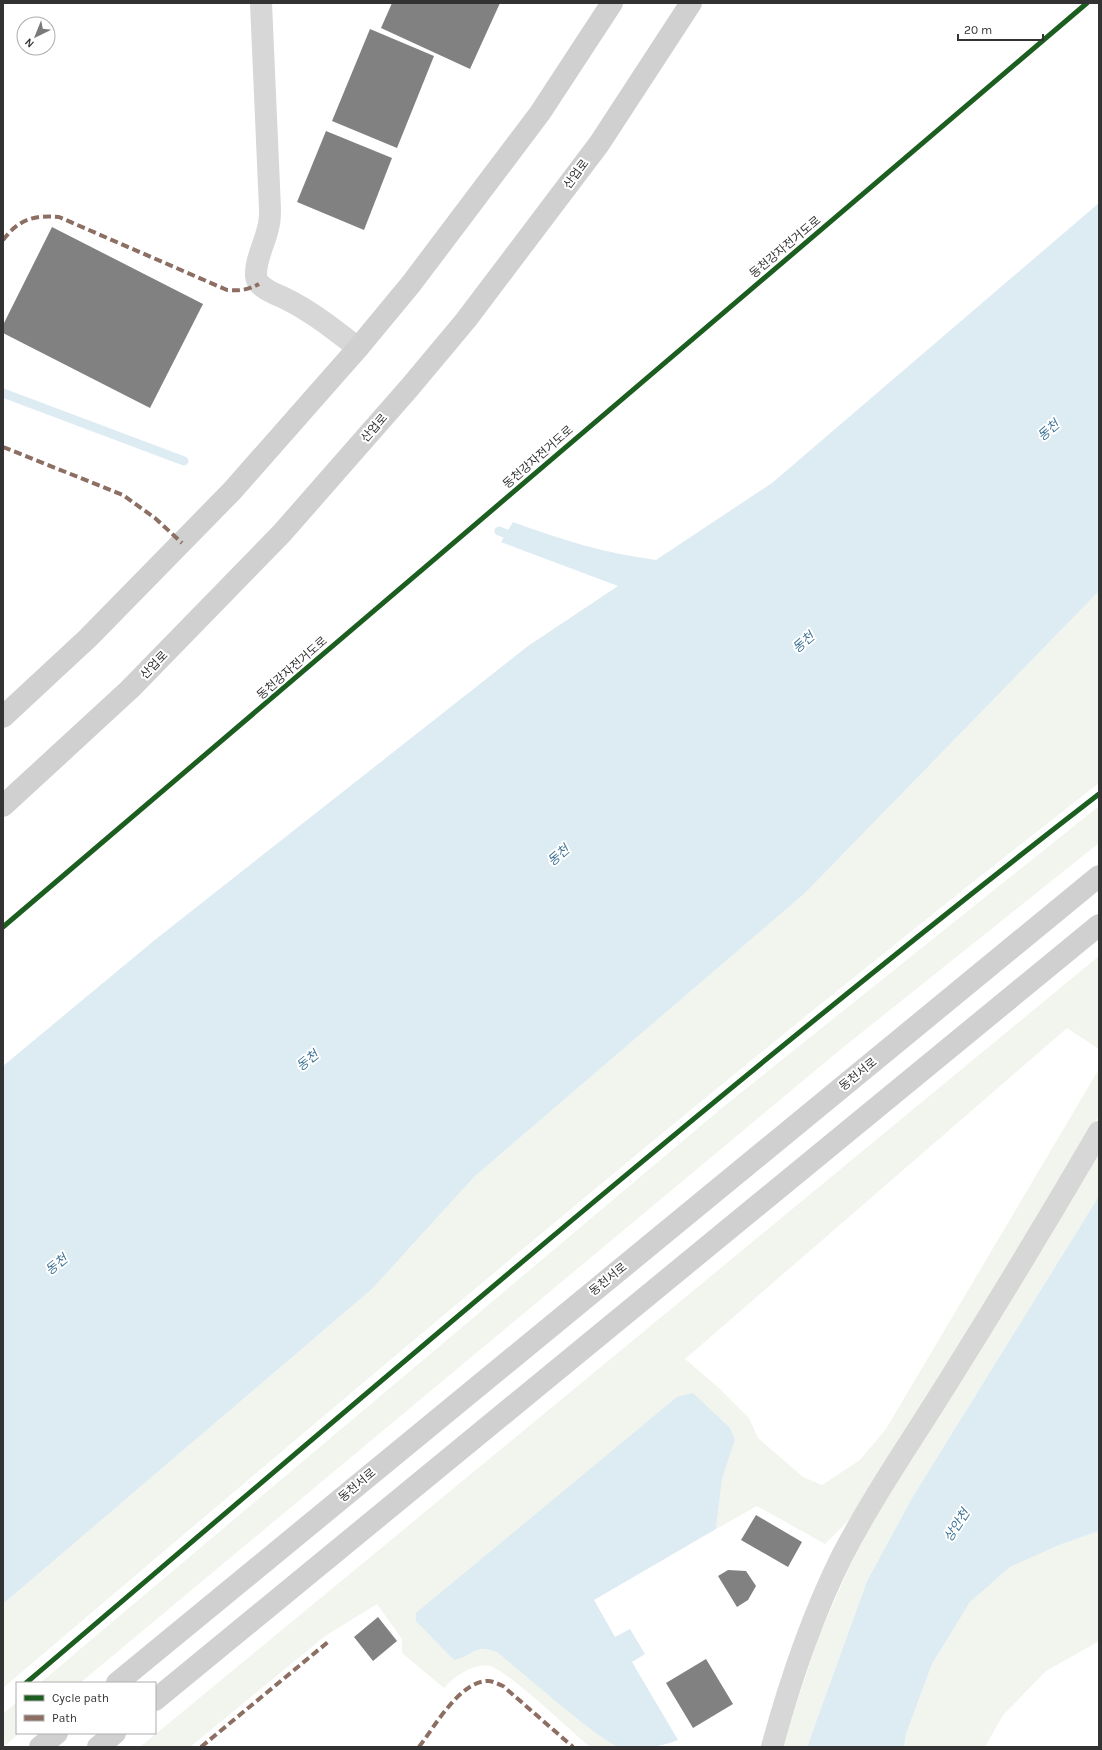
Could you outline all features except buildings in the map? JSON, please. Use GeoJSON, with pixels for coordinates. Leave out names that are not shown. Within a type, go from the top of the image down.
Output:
{"type":"FeatureCollection","features":[{"type":"Feature","properties":{"kind":"main road"},"geometry":{"type":"LineString","coordinates":[[3,717],[88,638],[232,492],[358,348],[411,284],[540,113],[612,3]]}},
{"type":"Feature","properties":{"kind":"main road","name":"산업로"},"geometry":{"type":"LineString","coordinates":[[3,806],[130,689],[282,534],[410,387],[466,320],[599,144],[691,3]]}},
{"type":"Feature","properties":{"kind":"main road","name":"동천서로"},"geometry":{"type":"LineString","coordinates":[[118,1682],[1099,876]]}},
{"type":"Feature","properties":{"kind":"main road"},"geometry":{"type":"LineString","coordinates":[[156,1699],[1099,925]]}},
{"type":"Feature","properties":{"kind":"main road"},"geometry":{"type":"LineString","coordinates":[[40,1747],[55,1734]]}},
{"type":"Feature","properties":{"kind":"main road"},"geometry":{"type":"LineString","coordinates":[[98,1747],[114,1734]]}},
{"type":"Feature","properties":{"kind":"street"},"geometry":{"type":"LineString","coordinates":[[261,3],[270,210],[269,227],[259,258],[256,276],[260,284],[266,290],[292,301],[316,315],[358,348]]}},
{"type":"Feature","properties":{"kind":"street"},"geometry":{"type":"LineString","coordinates":[[772,1747],[788,1686],[804,1642],[842,1556],[871,1505],[952,1375],[1099,1132]]}},
{"type":"Feature","properties":{"kind":"shaded area"},"geometry":{"type":"Polygon","coordinates":[[[1099,591],[1099,783],[959,893],[683,1116],[410,1343],[3,1688],[3,1604],[372,1289],[474,1177],[805,893],[1099,591]]]}},
{"type":"Feature","properties":{"kind":"shaded area"},"geometry":{"type":"Polygon","coordinates":[[[1099,806],[1099,843],[841,1049],[81,1682],[41,1682],[723,1107],[1099,806]]]}},
{"type":"Feature","properties":{"kind":"shaded area"},"geometry":{"type":"Polygon","coordinates":[[[1099,956],[1099,1049],[1067,1028],[685,1359],[719,1388],[749,1418],[758,1438],[803,1477],[822,1485],[860,1460],[886,1429],[1099,1069],[1099,1116],[1059,1184],[851,1518],[825,1544],[757,1506],[716,1529],[722,1479],[735,1440],[462,1658],[479,1650],[497,1652],[594,1731],[620,1747],[590,1747],[524,1689],[510,1678],[490,1666],[477,1666],[471,1668],[453,1679],[444,1688],[402,1653],[402,1639],[377,1604],[325,1636],[190,1747],[140,1747],[1099,956]]]}},
{"type":"Feature","properties":{"kind":"shaded area"},"geometry":{"type":"Polygon","coordinates":[[[1099,1144],[1099,1196],[912,1498],[867,1581],[807,1747],[782,1747],[819,1636],[862,1538],[1099,1144]]]}},
{"type":"Feature","properties":{"kind":"shaded area"},"geometry":{"type":"Polygon","coordinates":[[[1099,1531],[1099,1641],[1046,1671],[1003,1715],[985,1747],[904,1747],[906,1734],[932,1664],[970,1602],[1010,1567],[1062,1544],[1099,1531]]]}},
{"type":"Feature","properties":{"kind":"shaded area"},"geometry":{"type":"Polygon","coordinates":[[[16,1703],[16,1734],[19,1734],[3,1747],[3,1714],[16,1703]]]}},
{"type":"Feature","properties":{"kind":"water","name":"동천"},"geometry":{"type":"Polygon","coordinates":[[[1099,203],[1099,591],[805,893],[474,1177],[372,1289],[3,1604],[3,1066],[156,939],[528,646],[618,586],[501,542],[513,522],[583,545],[619,554],[656,560],[772,483],[1099,203]]]}},
{"type":"Feature","properties":{"kind":"water","name":"상안천"},"geometry":{"type":"Polygon","coordinates":[[[1099,1196],[1099,1531],[1062,1544],[1010,1567],[970,1602],[932,1664],[906,1734],[904,1747],[807,1747],[867,1581],[912,1498],[1099,1196]]]}},
{"type":"Feature","properties":{"kind":"water"},"geometry":{"type":"Polygon","coordinates":[[[693,1393],[730,1428],[735,1440],[722,1479],[716,1529],[594,1600],[615,1637],[630,1629],[645,1654],[632,1662],[678,1740],[650,1747],[620,1747],[611,1743],[579,1720],[497,1652],[483,1649],[454,1660],[416,1621],[416,1613],[677,1397],[693,1393]]]}},
{"type":"Feature","properties":{"kind":"waterway"},"geometry":{"type":"LineString","coordinates":[[3,393],[184,461]]}},
{"type":"Feature","properties":{"kind":"waterway"},"geometry":{"type":"LineString","coordinates":[[499,531],[517,538]]}},
{"type":"Feature","properties":{"kind":"marked path"},"geometry":{"type":"LineString","coordinates":[[3,240],[15,227],[28,220],[42,217],[59,217],[227,290],[244,290],[259,284]]}},
{"type":"Feature","properties":{"kind":"marked path"},"geometry":{"type":"LineString","coordinates":[[3,447],[123,495],[155,518],[182,543]]}},
{"type":"Feature","properties":{"kind":"marked path"},"geometry":{"type":"LineString","coordinates":[[201,1747],[328,1642]]}},
{"type":"Feature","properties":{"kind":"marked path"},"geometry":{"type":"LineString","coordinates":[[419,1747],[440,1717],[458,1696],[468,1688],[478,1683],[488,1681],[503,1686],[573,1747]]}},
{"type":"Feature","properties":{"kind":"cycle path","name":"동천강자전거도로"},"geometry":{"type":"LineString","coordinates":[[3,927],[1087,3]]}},
{"type":"Feature","properties":{"kind":"cycle path"},"geometry":{"type":"LineString","coordinates":[[27,1682],[424,1344],[558,1232],[826,1010],[1099,794]]}}]}
